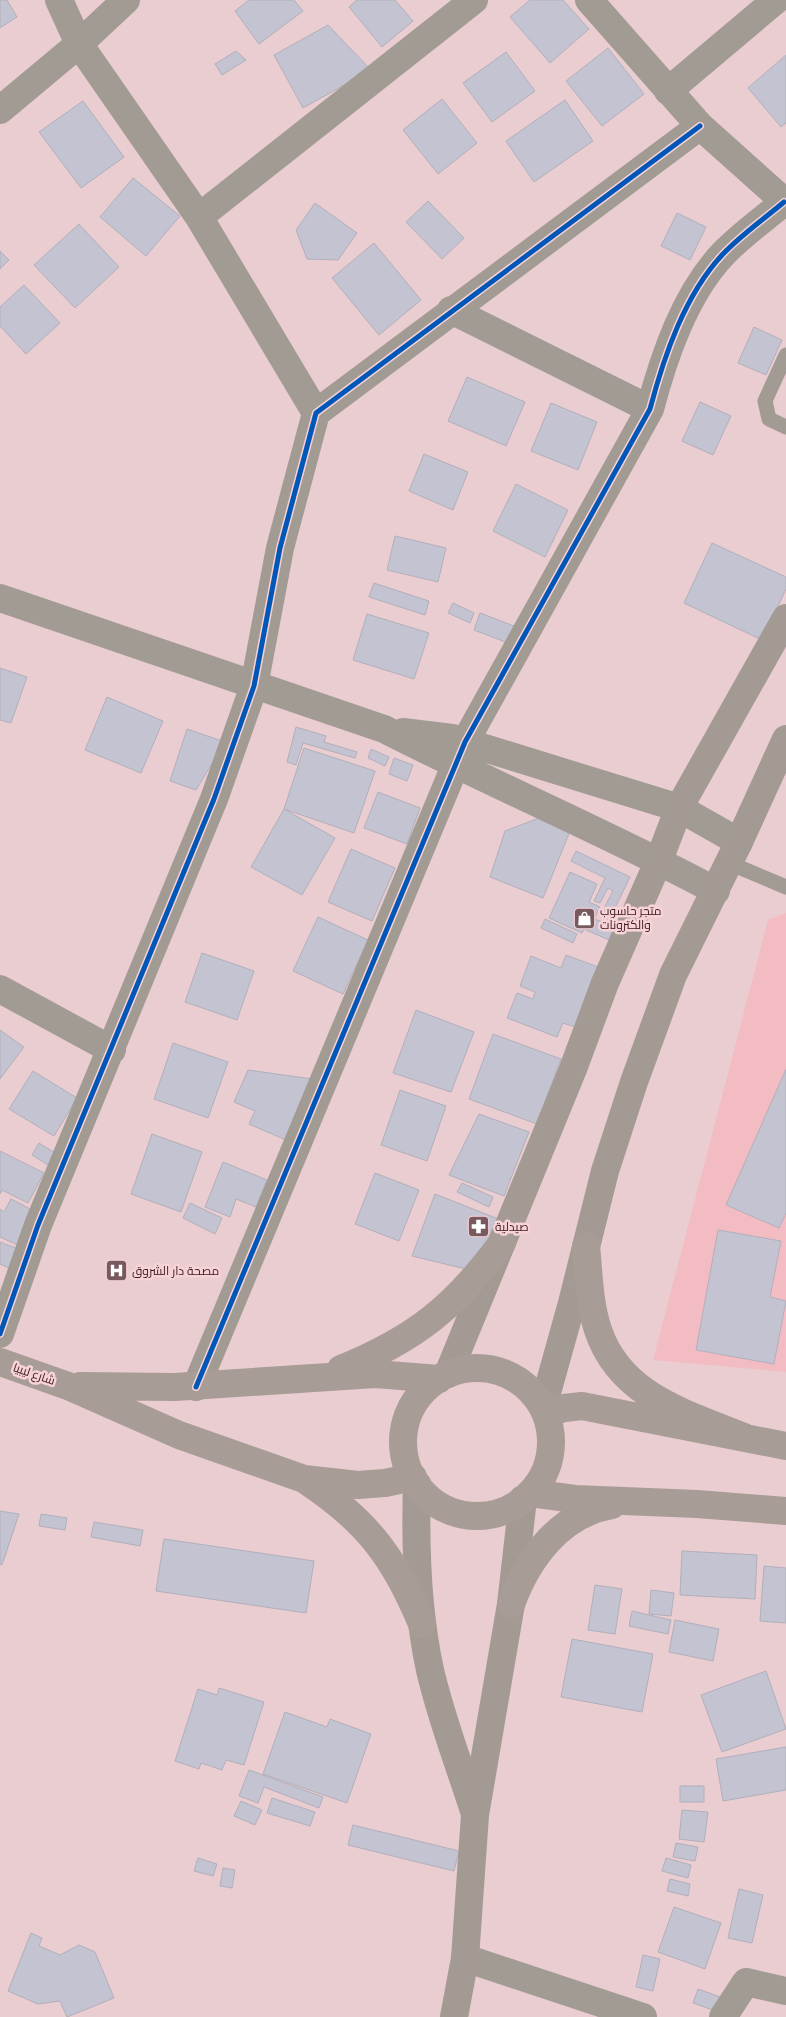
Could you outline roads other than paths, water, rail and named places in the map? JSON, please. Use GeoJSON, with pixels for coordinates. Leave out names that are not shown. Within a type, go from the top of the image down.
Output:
{"type":"FeatureCollection","features":[{"type":"Feature","properties":{"kind":"main road"},"geometry":{"type":"LineString","coordinates":[[299,1380],[347,1367],[378,1354],[415,1333],[448,1307],[471,1283],[502,1243]]}},
{"type":"Feature","properties":{"kind":"main road"},"geometry":{"type":"LineString","coordinates":[[586,1246],[591,1300],[598,1330],[608,1354],[624,1376],[645,1393],[676,1409],[744,1437]]}},
{"type":"Feature","properties":{"kind":"main road","name":"شارع ليبيا"},"geometry":{"type":"LineString","coordinates":[[0,1362],[68,1386],[179,1435],[304,1479]]}},
{"type":"Feature","properties":{"kind":"main road"},"geometry":{"type":"LineString","coordinates":[[68,1386],[196,1386],[375,1374],[443,1376],[463,1369],[478,1368],[502,1372],[522,1383],[544,1410],[552,1441],[550,1456],[540,1482],[527,1496],[509,1508],[493,1514],[458,1513],[443,1507],[428,1497],[415,1481],[404,1447],[408,1415],[416,1401],[443,1376]]}},
{"type":"Feature","properties":{"kind":"main road"},"geometry":{"type":"LineString","coordinates":[[544,1410],[582,1406],[786,1446]]}},
{"type":"Feature","properties":{"kind":"main road"},"geometry":{"type":"LineString","coordinates":[[304,1479],[358,1485],[415,1481]]}},
{"type":"Feature","properties":{"kind":"main road"},"geometry":{"type":"LineString","coordinates":[[304,1479],[335,1500],[370,1533],[388,1555],[408,1588],[422,1624]]}},
{"type":"Feature","properties":{"kind":"main road"},"geometry":{"type":"LineString","coordinates":[[527,1496],[786,1511]]}},
{"type":"Feature","properties":{"kind":"main road"},"geometry":{"type":"LineString","coordinates":[[512,1604],[521,1577],[536,1553],[556,1533],[588,1513],[606,1506],[634,1501]]}},
{"type":"Feature","properties":{"kind":"street"},"geometry":{"type":"LineString","coordinates":[[59,0],[79,44],[199,217],[316,413]]}},
{"type":"Feature","properties":{"kind":"street"},"geometry":{"type":"LineString","coordinates":[[0,110],[79,44],[126,0]]}},
{"type":"Feature","properties":{"kind":"street"},"geometry":{"type":"LineString","coordinates":[[199,217],[474,0]]}},
{"type":"Feature","properties":{"kind":"street"},"geometry":{"type":"LineString","coordinates":[[196,1386],[460,754],[650,409],[658,381],[680,323],[702,281],[723,254],[785,203],[700,126],[589,0]]}},
{"type":"Feature","properties":{"kind":"street"},"geometry":{"type":"LineString","coordinates":[[668,91],[776,0]]}},
{"type":"Feature","properties":{"kind":"street"},"geometry":{"type":"LineString","coordinates":[[0,1334],[38,1225],[112,1050],[214,799],[254,686],[280,548],[316,413],[451,310],[700,126]]}},
{"type":"Feature","properties":{"kind":"street"},"geometry":{"type":"LineString","coordinates":[[451,310],[650,409]]}},
{"type":"Feature","properties":{"kind":"street"},"geometry":{"type":"LineString","coordinates":[[0,598],[254,686],[460,754],[679,808],[734,853]]}},
{"type":"Feature","properties":{"kind":"street"},"geometry":{"type":"LineString","coordinates":[[443,1376],[502,1243],[573,1069],[605,983],[659,860],[679,808],[786,618]]}},
{"type":"Feature","properties":{"kind":"street"},"geometry":{"type":"LineString","coordinates":[[544,1410],[605,1171],[644,1055],[673,975],[716,891],[786,739]]}},
{"type":"Feature","properties":{"kind":"street"},"geometry":{"type":"LineString","coordinates":[[460,754],[716,891]]}},
{"type":"Feature","properties":{"kind":"street"},"geometry":{"type":"LineString","coordinates":[[0,989],[112,1050]]}},
{"type":"Feature","properties":{"kind":"street"},"geometry":{"type":"LineString","coordinates":[[415,1481],[422,1624],[436,1693],[476,1815]]}},
{"type":"Feature","properties":{"kind":"street"},"geometry":{"type":"LineString","coordinates":[[454,2017],[465,1958],[476,1815],[512,1604],[527,1496]]}},
{"type":"Feature","properties":{"kind":"street"},"geometry":{"type":"LineString","coordinates":[[465,1958],[643,2017]]}},
{"type":"Feature","properties":{"kind":"street"},"geometry":{"type":"LineString","coordinates":[[723,2017],[746,1982],[786,1991]]}},
{"type":"Feature","properties":{"kind":"lane"},"geometry":{"type":"LineString","coordinates":[[786,355],[765,401],[769,419],[786,427]]}},
{"type":"Feature","properties":{"kind":"lane"},"geometry":{"type":"LineString","coordinates":[[734,853],[784,883]]}},
{"type":"Feature","properties":{"kind":"place","name":"متجر حاسوب والكترونات"},"geometry":{"type":"Point","coordinates":[584,918]}},
{"type":"Feature","properties":{"kind":"place","name":"صيدلية"},"geometry":{"type":"Point","coordinates":[479,1227]}},
{"type":"Feature","properties":{"kind":"place","name":"مصحة دار الشروق"},"geometry":{"type":"Point","coordinates":[116,1271]}}]}
